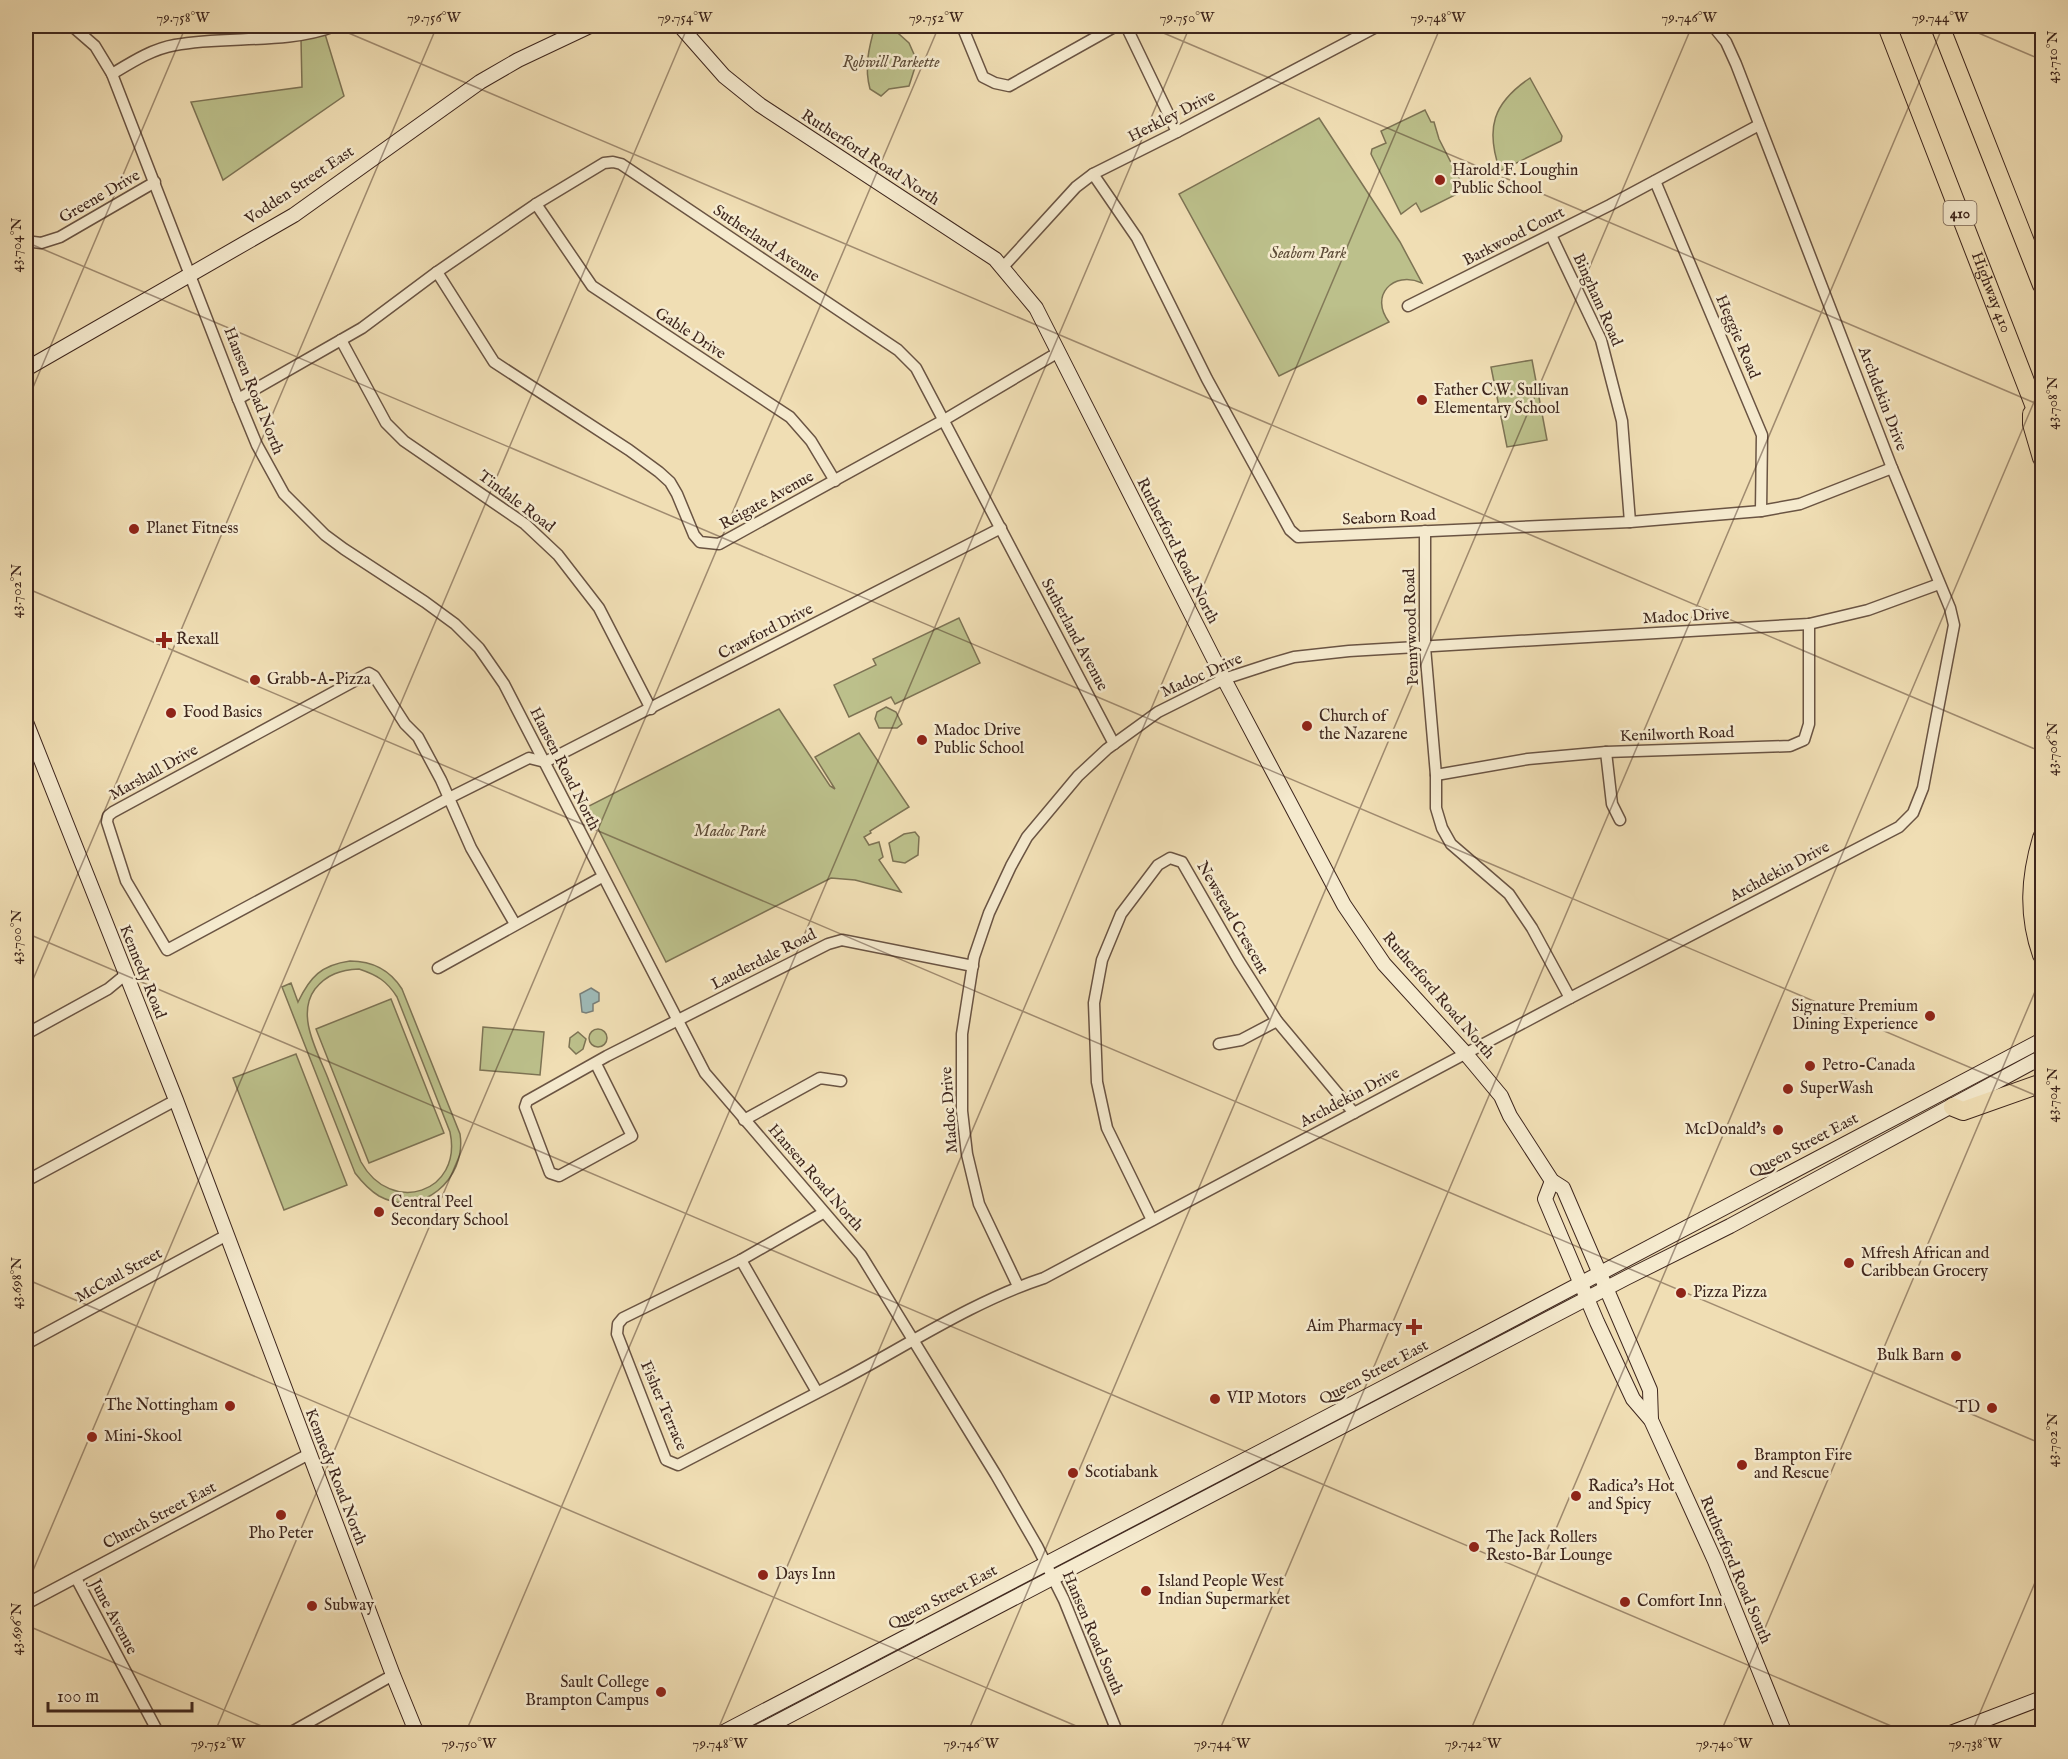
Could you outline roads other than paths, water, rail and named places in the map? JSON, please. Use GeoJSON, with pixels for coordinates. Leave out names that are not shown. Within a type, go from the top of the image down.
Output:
{"type":"FeatureCollection","features":[{"type":"Feature","properties":{"kind":"highway","name":"Highway 410"},"geometry":{"type":"LineString","coordinates":[[1887,26],[2043,425]]}},
{"type":"Feature","properties":{"kind":"highway"},"geometry":{"type":"LineString","coordinates":[[1940,26],[2037,263],[2043,285]]}},
{"type":"Feature","properties":{"kind":"highway"},"geometry":{"type":"LineString","coordinates":[[2032,400],[2032,424],[2043,458]]}},
{"type":"Feature","properties":{"kind":"highway"},"geometry":{"type":"LineString","coordinates":[[2043,838],[2034,869],[2031,895],[2033,921],[2043,955]]}},
{"type":"Feature","properties":{"kind":"highway"},"geometry":{"type":"LineString","coordinates":[[1953,1107],[1964,1111],[2043,1083]]}},
{"type":"Feature","properties":{"kind":"main road","name":"Vodden Street East"},"geometry":{"type":"LineString","coordinates":[[26,369],[294,214],[480,82],[518,60],[590,26]]}},
{"type":"Feature","properties":{"kind":"main road","name":"Rutherford Road North"},"geometry":{"type":"LineString","coordinates":[[680,26],[724,76],[760,105],[995,259],[1036,308],[1224,679],[1344,905],[1384,964],[1466,1053],[1501,1096],[1510,1116],[1552,1181],[1563,1188],[1600,1272]]}},
{"type":"Feature","properties":{"kind":"main road","name":"Kennedy Road"},"geometry":{"type":"LineString","coordinates":[[26,722],[125,975],[177,1100],[227,1235]]}},
{"type":"Feature","properties":{"kind":"main road","name":"Queen Street East"},"geometry":{"type":"LineString","coordinates":[[720,1734],[2043,1040]]}},
{"type":"Feature","properties":{"kind":"main road","name":"Queen Street East"},"geometry":{"type":"LineString","coordinates":[[754,1734],[1606,1288],[1730,1226],[2043,1057]]}},
{"type":"Feature","properties":{"kind":"main road","name":"Rutherford Road South"},"geometry":{"type":"LineString","coordinates":[[1552,1181],[1545,1199],[1633,1399],[1651,1420],[1715,1561],[1785,1734]]}},
{"type":"Feature","properties":{"kind":"main road","name":"Kennedy Road North"},"geometry":{"type":"LineString","coordinates":[[227,1235],[416,1732]]}},
{"type":"Feature","properties":{"kind":"main road","name":"Rutherford Road South"},"geometry":{"type":"LineString","coordinates":[[1600,1272],[1650,1390],[1651,1420]]}},
{"type":"Feature","properties":{"kind":"main road"},"geometry":{"type":"LineString","coordinates":[[1948,1734],[2043,1698]]}},
{"type":"Feature","properties":{"kind":"street","name":"Hansen Road North"},"geometry":{"type":"LineString","coordinates":[[72,26],[95,46],[112,74],[238,399],[257,445],[284,494],[335,542],[455,624],[480,650],[504,684],[705,1073],[861,1255],[1037,1546]]}},
{"type":"Feature","properties":{"kind":"street"},"geometry":{"type":"LineString","coordinates":[[962,26],[983,77],[1009,86],[1116,26]]}},
{"type":"Feature","properties":{"kind":"street"},"geometry":{"type":"LineString","coordinates":[[1126,26],[1177,132]]}},
{"type":"Feature","properties":{"kind":"street","name":"Herkley Drive"},"geometry":{"type":"LineString","coordinates":[[1003,267],[1076,187],[1093,174],[1378,26]]}},
{"type":"Feature","properties":{"kind":"street","name":"Archdekin Drive"},"geometry":{"type":"LineString","coordinates":[[913,1340],[1018,1286],[1044,1278],[1570,998],[1899,827],[1914,813],[1923,788],[1954,625],[1759,124],[1726,42],[1713,26]]}},
{"type":"Feature","properties":{"kind":"street"},"geometry":{"type":"LineString","coordinates":[[112,74],[152,52],[175,45],[309,34],[329,27]]}},
{"type":"Feature","properties":{"kind":"street","name":"Barkwood Court"},"geometry":{"type":"LineString","coordinates":[[1408,306],[1551,235],[1759,124]]}},
{"type":"Feature","properties":{"kind":"street","name":"Sutherland Avenue"},"geometry":{"type":"LineString","coordinates":[[238,399],[362,328],[437,272],[536,204],[604,163],[621,164],[898,350],[916,368],[1114,744]]}},
{"type":"Feature","properties":{"kind":"street","name":"Seaborn Road"},"geometry":{"type":"LineString","coordinates":[[1093,174],[1137,238],[1207,379],[1290,530],[1298,537],[1630,522],[1761,511],[1800,504],[1893,468]]}},
{"type":"Feature","properties":{"kind":"street","name":"Heggie Road"},"geometry":{"type":"LineString","coordinates":[[1655,181],[1762,435],[1761,511]]}},
{"type":"Feature","properties":{"kind":"street","name":"Greene Drive"},"geometry":{"type":"LineString","coordinates":[[26,241],[41,243],[60,237],[155,182]]}},
{"type":"Feature","properties":{"kind":"street","name":"Gable Drive"},"geometry":{"type":"LineString","coordinates":[[536,204],[592,286],[790,417],[811,441],[835,481]]}},
{"type":"Feature","properties":{"kind":"street","name":"Bingham Road"},"geometry":{"type":"LineString","coordinates":[[1551,235],[1601,340],[1622,421],[1630,522]]}},
{"type":"Feature","properties":{"kind":"street","name":"Reigate Avenue"},"geometry":{"type":"LineString","coordinates":[[437,272],[494,362],[629,450],[670,482],[694,535],[700,542],[719,544],[944,420],[1057,353]]}},
{"type":"Feature","properties":{"kind":"street","name":"Tindale Road"},"geometry":{"type":"LineString","coordinates":[[341,340],[386,423],[405,441],[525,524],[558,555],[598,608],[651,709]]}},
{"type":"Feature","properties":{"kind":"street","name":"Crawford Drive"},"geometry":{"type":"LineString","coordinates":[[545,762],[1001,528]]}},
{"type":"Feature","properties":{"kind":"street","name":"Pennywood Road"},"geometry":{"type":"LineString","coordinates":[[1425,531],[1425,647],[1436,775],[1436,808],[1442,828],[1451,844],[1509,894],[1532,928],[1570,998]]}},
{"type":"Feature","properties":{"kind":"street","name":"Madoc Drive"},"geometry":{"type":"LineString","coordinates":[[1018,1286],[980,1203],[967,1154],[962,1111],[962,1034],[974,957],[989,913],[1027,837],[1078,777],[1114,744],[1158,712],[1224,679],[1294,657],[1809,624],[1868,610],[1939,584]]}},
{"type":"Feature","properties":{"kind":"street","name":"Kenilworth Road"},"geometry":{"type":"LineString","coordinates":[[1436,775],[1528,759],[1606,752],[1790,746],[1804,740],[1809,724],[1809,624]]}},
{"type":"Feature","properties":{"kind":"street","name":"Marshall Drive"},"geometry":{"type":"LineString","coordinates":[[449,798],[418,737],[405,723],[374,676],[369,673],[113,812],[108,816],[107,822],[126,881],[166,951],[449,798],[529,758],[545,762]]}},
{"type":"Feature","properties":{"kind":"street"},"geometry":{"type":"LineString","coordinates":[[1606,752],[1612,804],[1620,820]]}},
{"type":"Feature","properties":{"kind":"street"},"geometry":{"type":"LineString","coordinates":[[449,798],[471,848],[515,924]]}},
{"type":"Feature","properties":{"kind":"street","name":"Newstead Crescent"},"geometry":{"type":"LineString","coordinates":[[1152,1220],[1107,1128],[1097,1082],[1094,1021],[1102,960],[1121,914],[1158,865],[1170,858],[1182,862],[1239,961],[1277,1021],[1354,1113]]}},
{"type":"Feature","properties":{"kind":"street"},"geometry":{"type":"LineString","coordinates":[[438,968],[602,877]]}},
{"type":"Feature","properties":{"kind":"street","name":"Lauderdale Road"},"geometry":{"type":"LineString","coordinates":[[596,1064],[632,1136],[559,1176],[554,1176],[550,1173],[525,1107],[527,1101],[607,1056],[828,944],[842,940],[974,966]]}},
{"type":"Feature","properties":{"kind":"street"},"geometry":{"type":"LineString","coordinates":[[26,1034],[108,989],[125,975]]}},
{"type":"Feature","properties":{"kind":"street"},"geometry":{"type":"LineString","coordinates":[[1219,1044],[1241,1040],[1277,1021]]}},
{"type":"Feature","properties":{"kind":"street"},"geometry":{"type":"LineString","coordinates":[[744,1120],[820,1078],[841,1081]]}},
{"type":"Feature","properties":{"kind":"street"},"geometry":{"type":"LineString","coordinates":[[26,1181],[177,1100]]}},
{"type":"Feature","properties":{"kind":"street","name":"Fisher Terrace"},"geometry":{"type":"LineString","coordinates":[[824,1213],[741,1260],[623,1318],[618,1324],[617,1334],[666,1460],[678,1465],[913,1340]]}},
{"type":"Feature","properties":{"kind":"street","name":"McCaul Street"},"geometry":{"type":"LineString","coordinates":[[26,1344],[227,1235]]}},
{"type":"Feature","properties":{"kind":"street"},"geometry":{"type":"LineString","coordinates":[[741,1260],[817,1392]]}},
{"type":"Feature","properties":{"kind":"street","name":"Church Street East"},"geometry":{"type":"LineString","coordinates":[[27,1601],[309,1454]]}},
{"type":"Feature","properties":{"kind":"street","name":"Hansen Road South"},"geometry":{"type":"LineString","coordinates":[[1037,1546],[1064,1600],[1118,1734]]}},
{"type":"Feature","properties":{"kind":"street","name":"June Avenue"},"geometry":{"type":"LineString","coordinates":[[75,1578],[159,1734]]}},
{"type":"Feature","properties":{"kind":"street"},"geometry":{"type":"LineString","coordinates":[[288,1734],[393,1675]]}},
{"type":"Feature","properties":{"kind":"water"},"geometry":{"type":"Polygon","coordinates":[[[591,988],[599,993],[599,1001],[593,1004],[593,1011],[582,1012],[580,994],[591,988]]]}},
{"type":"Feature","properties":{"kind":"place","name":"Harold F. Loughin Public School"},"geometry":{"type":"Point","coordinates":[1440,180]}},
{"type":"Feature","properties":{"kind":"place","name":"Father C.W. Sullivan Elementary School"},"geometry":{"type":"Point","coordinates":[1422,400]}},
{"type":"Feature","properties":{"kind":"place","name":"Planet Fitness"},"geometry":{"type":"Point","coordinates":[134,529]}},
{"type":"Feature","properties":{"kind":"place","name":"Rexall"},"geometry":{"type":"Point","coordinates":[164,640]}},
{"type":"Feature","properties":{"kind":"place","name":"Grabb-A-Pizza"},"geometry":{"type":"Point","coordinates":[255,680]}},
{"type":"Feature","properties":{"kind":"place","name":"Food Basics"},"geometry":{"type":"Point","coordinates":[171,713]}},
{"type":"Feature","properties":{"kind":"place","name":"Church of the Nazarene"},"geometry":{"type":"Point","coordinates":[1307,726]}},
{"type":"Feature","properties":{"kind":"place","name":"Madoc Drive Public School"},"geometry":{"type":"Point","coordinates":[922,740]}},
{"type":"Feature","properties":{"kind":"place","name":"Signature Premium Dining Experience"},"geometry":{"type":"Point","coordinates":[1930,1016]}},
{"type":"Feature","properties":{"kind":"place","name":"Petro-Canada"},"geometry":{"type":"Point","coordinates":[1810,1066]}},
{"type":"Feature","properties":{"kind":"place","name":"SuperWash"},"geometry":{"type":"Point","coordinates":[1788,1089]}},
{"type":"Feature","properties":{"kind":"place","name":"McDonald's"},"geometry":{"type":"Point","coordinates":[1778,1130]}},
{"type":"Feature","properties":{"kind":"place","name":"Central Peel Secondary School"},"geometry":{"type":"Point","coordinates":[379,1212]}},
{"type":"Feature","properties":{"kind":"place","name":"Mfresh African and Caribbean Grocery"},"geometry":{"type":"Point","coordinates":[1849,1263]}},
{"type":"Feature","properties":{"kind":"place","name":"Pizza Pizza"},"geometry":{"type":"Point","coordinates":[1681,1293]}},
{"type":"Feature","properties":{"kind":"place","name":"Aim Pharmacy"},"geometry":{"type":"Point","coordinates":[1414,1327]}},
{"type":"Feature","properties":{"kind":"place","name":"Bulk Barn"},"geometry":{"type":"Point","coordinates":[1956,1356]}},
{"type":"Feature","properties":{"kind":"place","name":"VIP Motors"},"geometry":{"type":"Point","coordinates":[1215,1399]}},
{"type":"Feature","properties":{"kind":"place","name":"The Nottingham"},"geometry":{"type":"Point","coordinates":[230,1406]}},
{"type":"Feature","properties":{"kind":"place","name":"TD"},"geometry":{"type":"Point","coordinates":[1992,1408]}},
{"type":"Feature","properties":{"kind":"place","name":"Mini-Skool"},"geometry":{"type":"Point","coordinates":[92,1437]}},
{"type":"Feature","properties":{"kind":"place","name":"Brampton Fire and Rescue"},"geometry":{"type":"Point","coordinates":[1742,1465]}},
{"type":"Feature","properties":{"kind":"place","name":"Scotiabank"},"geometry":{"type":"Point","coordinates":[1073,1473]}},
{"type":"Feature","properties":{"kind":"place","name":"Radica's Hot and Spicy"},"geometry":{"type":"Point","coordinates":[1576,1496]}},
{"type":"Feature","properties":{"kind":"place","name":"Pho Peter"},"geometry":{"type":"Point","coordinates":[281,1515]}},
{"type":"Feature","properties":{"kind":"place","name":"The Jack Rollers Resto-Bar Lounge"},"geometry":{"type":"Point","coordinates":[1474,1547]}},
{"type":"Feature","properties":{"kind":"place","name":"Days Inn"},"geometry":{"type":"Point","coordinates":[763,1575]}},
{"type":"Feature","properties":{"kind":"place","name":"Island People West Indian Supermarket"},"geometry":{"type":"Point","coordinates":[1146,1591]}},
{"type":"Feature","properties":{"kind":"place","name":"Comfort Inn"},"geometry":{"type":"Point","coordinates":[1625,1602]}},
{"type":"Feature","properties":{"kind":"place","name":"Subway"},"geometry":{"type":"Point","coordinates":[312,1606]}},
{"type":"Feature","properties":{"kind":"place","name":"Sault College Brampton Campus"},"geometry":{"type":"Point","coordinates":[661,1692]}},
{"type":"Feature","properties":{"kind":"park label","name":"Robwill Parkette"},"geometry":{"type":"Point","coordinates":[891,63]}},
{"type":"Feature","properties":{"kind":"park label","name":"Seaborn Park"},"geometry":{"type":"Point","coordinates":[1308,254]}},
{"type":"Feature","properties":{"kind":"park label","name":"Madoc Park"},"geometry":{"type":"Point","coordinates":[730,832]}}]}
